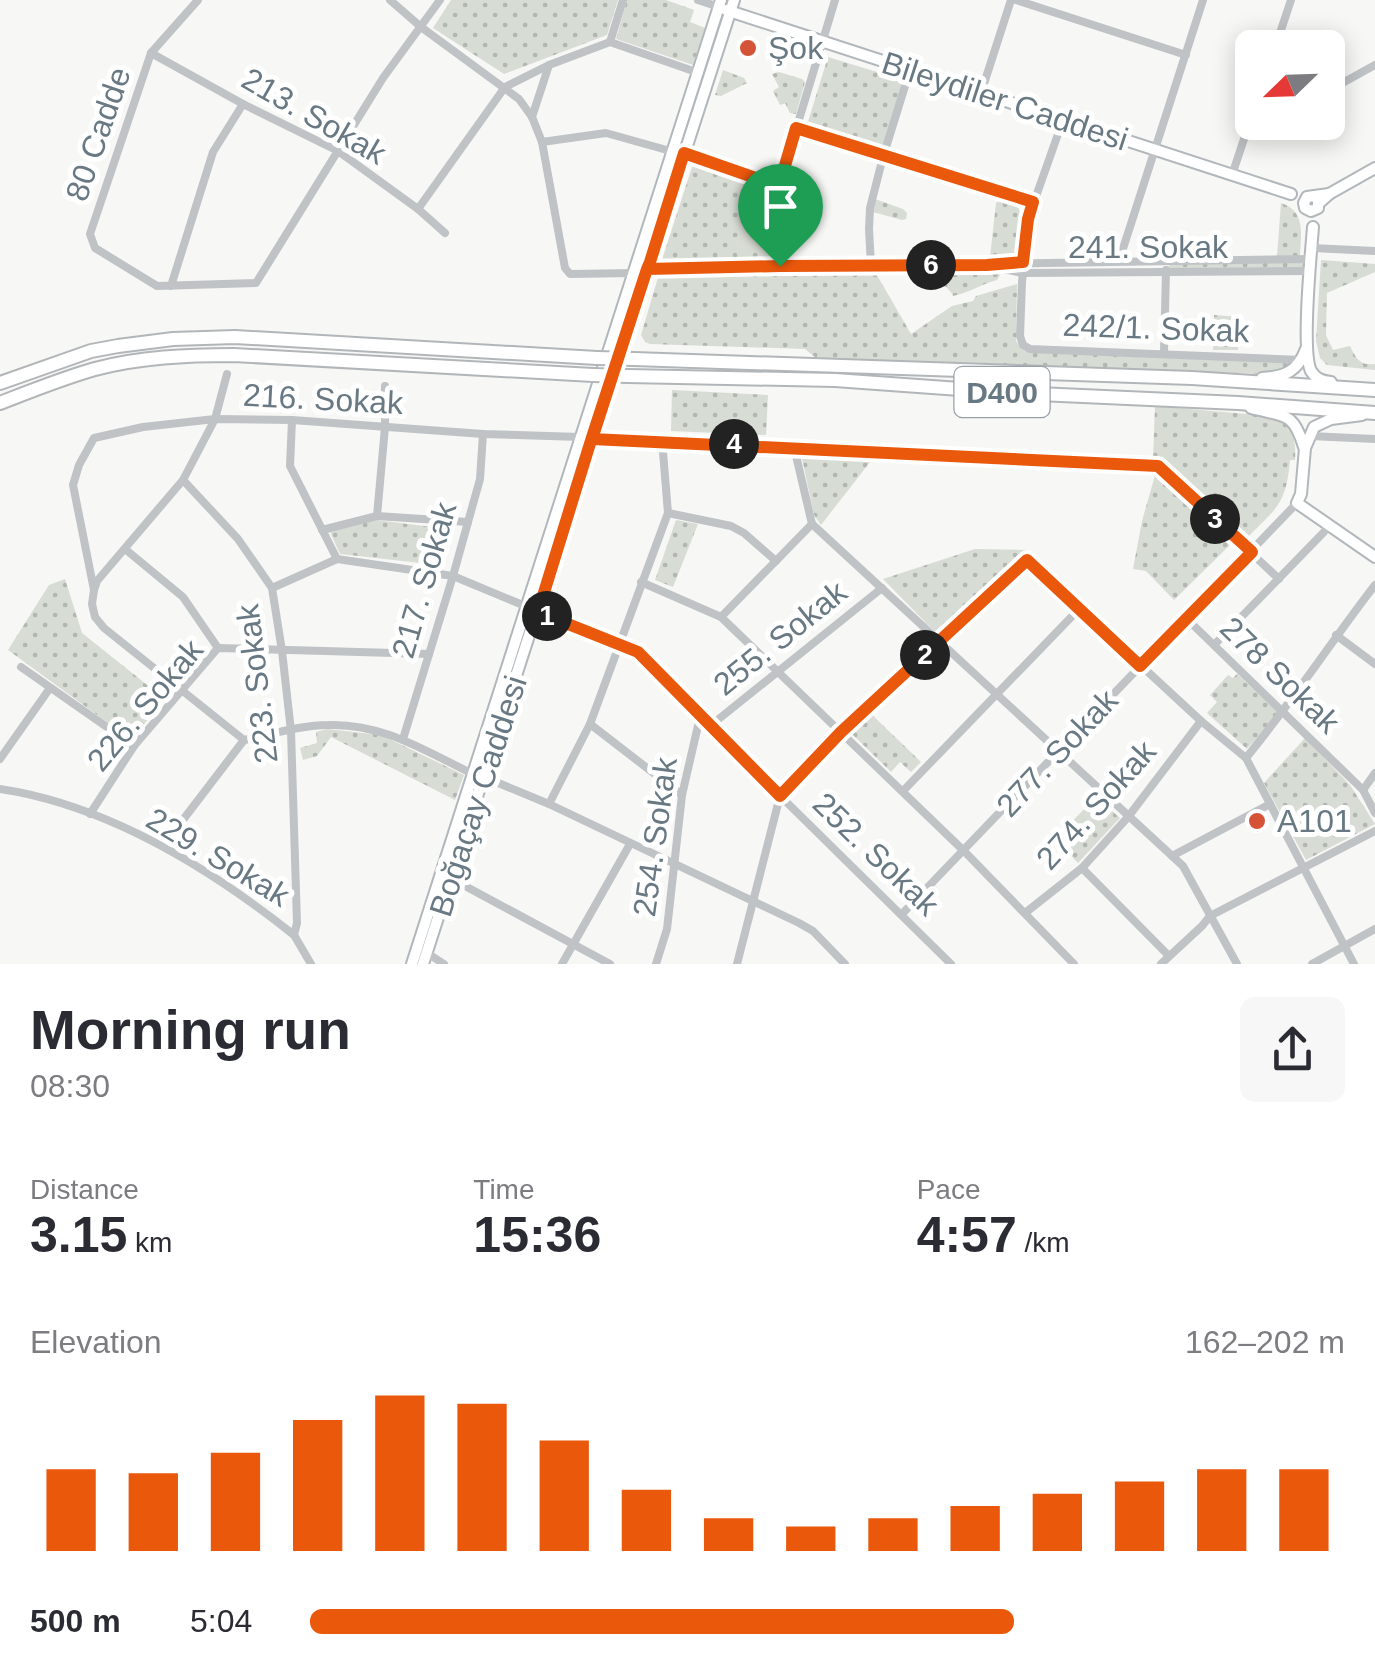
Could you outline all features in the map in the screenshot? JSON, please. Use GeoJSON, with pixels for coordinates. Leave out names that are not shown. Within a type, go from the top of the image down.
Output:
{"type":"FeatureCollection","features":[{"type":"Feature","properties":{"kind":"highway","name":"D400"},"geometry":{"type":"LineString","coordinates":[[0,383],[118,346],[236,336],[634,360],[1375,390]]}},
{"type":"Feature","properties":{"kind":"highway","name":"D400"},"geometry":{"type":"LineString","coordinates":[[0,404],[96,369],[140,360],[234,354],[628,376],[836,380],[1375,412]]}},
{"type":"Feature","properties":{"kind":"main road","name":"Bileydiler Caddesi"},"geometry":{"type":"LineString","coordinates":[[726,5],[821,41],[1311,203]]}},
{"type":"Feature","properties":{"kind":"main road","name":"Boğaçay Caddesi"},"geometry":{"type":"LineString","coordinates":[[679,152],[699,73],[726,5]]}},
{"type":"Feature","properties":{"kind":"main road","name":"Boğaçay Caddesi"},"geometry":{"type":"LineString","coordinates":[[412,964],[478,776],[726,5]]}},
{"type":"Feature","properties":{"kind":"main road"},"geometry":{"type":"LineString","coordinates":[[1247,382],[1286,374],[1302,360],[1306,348],[1311,203],[1375,168]]}},
{"type":"Feature","properties":{"kind":"main road"},"geometry":{"type":"LineString","coordinates":[[1306,348],[1314,375],[1346,388]]}},
{"type":"Feature","properties":{"kind":"main road"},"geometry":{"type":"LineString","coordinates":[[1238,403],[1288,418],[1298,429],[1305,448]]}},
{"type":"Feature","properties":{"kind":"main road"},"geometry":{"type":"LineString","coordinates":[[1375,412],[1324,421],[1314,427],[1305,448],[1298,503],[1375,556]]}},
{"type":"Feature","properties":{"kind":"main road","name":"Boğaçay Caddesi"},"geometry":{"type":"LineString","coordinates":[[425,959],[452,879],[478,776]]}},
{"type":"Feature","properties":{"kind":"street","name":"80 Cadde"},"geometry":{"type":"LineString","coordinates":[[198,0],[151,54],[90,234],[95,248],[156,286],[256,283],[338,151]]}},
{"type":"Feature","properties":{"kind":"street"},"geometry":{"type":"LineString","coordinates":[[390,0],[519,99],[542,142],[606,132],[779,186]]}},
{"type":"Feature","properties":{"kind":"street"},"geometry":{"type":"LineString","coordinates":[[338,151],[383,78],[440,0]]}},
{"type":"Feature","properties":{"kind":"street"},"geometry":{"type":"LineString","coordinates":[[610,42],[623,0]]}},
{"type":"Feature","properties":{"kind":"street"},"geometry":{"type":"LineString","coordinates":[[698,0],[726,5]]}},
{"type":"Feature","properties":{"kind":"street"},"geometry":{"type":"LineString","coordinates":[[780,266],[779,186],[834,0]]}},
{"type":"Feature","properties":{"kind":"street"},"geometry":{"type":"LineString","coordinates":[[981,93],[1014,0],[1186,55]]}},
{"type":"Feature","properties":{"kind":"street"},"geometry":{"type":"LineString","coordinates":[[1119,261],[1203,0]]}},
{"type":"Feature","properties":{"kind":"street"},"geometry":{"type":"LineString","coordinates":[[1281,30],[1291,0]]}},
{"type":"Feature","properties":{"kind":"street"},"geometry":{"type":"LineString","coordinates":[[418,209],[505,87],[549,65],[610,42],[699,73]]}},
{"type":"Feature","properties":{"kind":"street","name":"213. Sokak"},"geometry":{"type":"LineString","coordinates":[[151,54],[338,151],[445,233]]}},
{"type":"Feature","properties":{"kind":"street"},"geometry":{"type":"LineString","coordinates":[[532,117],[549,65]]}},
{"type":"Feature","properties":{"kind":"street"},"geometry":{"type":"LineString","coordinates":[[1345,82],[1375,65]]}},
{"type":"Feature","properties":{"kind":"street"},"geometry":{"type":"LineString","coordinates":[[871,265],[869,213],[910,70]]}},
{"type":"Feature","properties":{"kind":"street"},"geometry":{"type":"LineString","coordinates":[[171,286],[213,152],[243,104]]}},
{"type":"Feature","properties":{"kind":"street"},"geometry":{"type":"LineString","coordinates":[[1022,273],[1028,219],[1064,120]]}},
{"type":"Feature","properties":{"kind":"street"},"geometry":{"type":"LineString","coordinates":[[796,128],[1033,202]]}},
{"type":"Feature","properties":{"kind":"street"},"geometry":{"type":"LineString","coordinates":[[1232,175],[1244,140]]}},
{"type":"Feature","properties":{"kind":"street","name":"241. Sokak"},"geometry":{"type":"LineString","coordinates":[[542,142],[565,268],[570,274],[780,266],[1311,259]]}},
{"type":"Feature","properties":{"kind":"street"},"geometry":{"type":"LineString","coordinates":[[1311,259],[1375,252]]}},
{"type":"Feature","properties":{"kind":"street","name":"241. Sokak"},"geometry":{"type":"LineString","coordinates":[[987,265],[1022,273],[1166,273],[1311,259]]}},
{"type":"Feature","properties":{"kind":"street"},"geometry":{"type":"LineString","coordinates":[[1164,352],[1166,260]]}},
{"type":"Feature","properties":{"kind":"street","name":"242/1. Sokak"},"geometry":{"type":"LineString","coordinates":[[1022,273],[1020,336],[1026,348],[1302,360]]}},
{"type":"Feature","properties":{"kind":"street"},"geometry":{"type":"LineString","coordinates":[[227,374],[214,419],[183,480],[97,580],[92,604],[104,628],[244,740]]}},
{"type":"Feature","properties":{"kind":"street"},"geometry":{"type":"LineString","coordinates":[[378,516],[385,386]]}},
{"type":"Feature","properties":{"kind":"street","name":"216. Sokak"},"geometry":{"type":"LineString","coordinates":[[94,590],[73,486],[94,438],[214,419],[1158,466],[1279,579]]}},
{"type":"Feature","properties":{"kind":"street"},"geometry":{"type":"LineString","coordinates":[[272,588],[337,559],[290,466],[292,420]]}},
{"type":"Feature","properties":{"kind":"street","name":"217. Sokak"},"geometry":{"type":"LineString","coordinates":[[403,739],[480,479],[483,434]]}},
{"type":"Feature","properties":{"kind":"street"},"geometry":{"type":"LineString","coordinates":[[1310,436],[1375,439]]}},
{"type":"Feature","properties":{"kind":"street"},"geometry":{"type":"LineString","coordinates":[[550,804],[590,724],[668,513],[662,440]]}},
{"type":"Feature","properties":{"kind":"street"},"geometry":{"type":"LineString","coordinates":[[794,447],[812,524],[1182,866],[1237,964]]}},
{"type":"Feature","properties":{"kind":"street","name":"223. Sokak"},"geometry":{"type":"LineString","coordinates":[[183,480],[238,539],[272,588],[291,731],[297,923],[294,935]]}},
{"type":"Feature","properties":{"kind":"street","name":"277. Sokak"},"geometry":{"type":"LineString","coordinates":[[902,914],[1298,503]]}},
{"type":"Feature","properties":{"kind":"street"},"geometry":{"type":"LineString","coordinates":[[668,513],[744,532],[776,561]]}},
{"type":"Feature","properties":{"kind":"street"},"geometry":{"type":"LineString","coordinates":[[322,530],[378,516],[468,522]]}},
{"type":"Feature","properties":{"kind":"street"},"geometry":{"type":"LineString","coordinates":[[721,616],[812,524]]}},
{"type":"Feature","properties":{"kind":"street"},"geometry":{"type":"LineString","coordinates":[[1214,646],[1329,524]]}},
{"type":"Feature","properties":{"kind":"street"},"geometry":{"type":"LineString","coordinates":[[125,549],[183,597],[218,648]]}},
{"type":"Feature","properties":{"kind":"street","name":"252. Sokak"},"geometry":{"type":"LineString","coordinates":[[337,559],[453,576],[638,652],[948,961]]}},
{"type":"Feature","properties":{"kind":"street"},"geometry":{"type":"LineString","coordinates":[[737,964],[780,796],[841,732],[1027,560],[1246,758],[1354,964]]}},
{"type":"Feature","properties":{"kind":"street"},"geometry":{"type":"LineString","coordinates":[[641,582],[721,616],[903,791],[1074,964]]}},
{"type":"Feature","properties":{"kind":"street"},"geometry":{"type":"LineString","coordinates":[[1246,758],[1284,712],[1375,584]]}},
{"type":"Feature","properties":{"kind":"street","name":"255. Sokak"},"geometry":{"type":"LineString","coordinates":[[710,726],[882,588]]}},
{"type":"Feature","properties":{"kind":"street"},"geometry":{"type":"LineString","coordinates":[[903,791],[1080,608]]}},
{"type":"Feature","properties":{"kind":"street","name":"278 Sokak"},"geometry":{"type":"LineString","coordinates":[[1187,619],[1364,790],[1375,813]]}},
{"type":"Feature","properties":{"kind":"street"},"geometry":{"type":"LineString","coordinates":[[1336,635],[1375,664]]}},
{"type":"Feature","properties":{"kind":"street","name":"226. Sokak"},"geometry":{"type":"LineString","coordinates":[[90,814],[134,746],[218,648],[429,654]]}},
{"type":"Feature","properties":{"kind":"street"},"geometry":{"type":"LineString","coordinates":[[21,667],[134,746]]}},
{"type":"Feature","properties":{"kind":"street"},"geometry":{"type":"LineString","coordinates":[[0,759],[50,688]]}},
{"type":"Feature","properties":{"kind":"street","name":"254. Sokak"},"geometry":{"type":"LineString","coordinates":[[656,964],[667,929],[682,795],[700,717]]}},
{"type":"Feature","properties":{"kind":"street","name":"274. Sokak"},"geometry":{"type":"LineString","coordinates":[[1024,915],[1082,868],[1128,817],[1202,721]]}},
{"type":"Feature","properties":{"kind":"street"},"geometry":{"type":"LineString","coordinates":[[164,846],[244,740],[327,724],[381,730],[478,776],[550,804],[753,901],[813,932],[844,964]]}},
{"type":"Feature","properties":{"kind":"street"},"geometry":{"type":"LineString","coordinates":[[590,724],[682,795]]}},
{"type":"Feature","properties":{"kind":"street"},"geometry":{"type":"LineString","coordinates":[[1364,790],[1375,773]]}},
{"type":"Feature","properties":{"kind":"street","name":"229. Sokak"},"geometry":{"type":"LineString","coordinates":[[0,789],[37,796],[90,814],[164,846],[251,901],[294,935]]}},
{"type":"Feature","properties":{"kind":"street"},"geometry":{"type":"LineString","coordinates":[[1172,856],[1270,804]]}},
{"type":"Feature","properties":{"kind":"street"},"geometry":{"type":"LineString","coordinates":[[1160,964],[1210,916],[1375,831]]}},
{"type":"Feature","properties":{"kind":"street"},"geometry":{"type":"LineString","coordinates":[[562,964],[630,844]]}},
{"type":"Feature","properties":{"kind":"street"},"geometry":{"type":"LineString","coordinates":[[1082,868],[1169,956]]}},
{"type":"Feature","properties":{"kind":"street"},"geometry":{"type":"LineString","coordinates":[[452,879],[610,964]]}},
{"type":"Feature","properties":{"kind":"street"},"geometry":{"type":"LineString","coordinates":[[1312,964],[1375,930]]}},
{"type":"Feature","properties":{"kind":"street"},"geometry":{"type":"LineString","coordinates":[[294,935],[311,964]]}},
{"type":"Feature","properties":{"kind":"street"},"geometry":{"type":"LineString","coordinates":[[425,959],[444,964]]}},
{"type":"Feature","properties":{"kind":"street"},"geometry":{"type":"LineString","coordinates":[[936,964],[948,961]]}},
{"type":"Feature","properties":{"kind":"shaded area"},"geometry":{"type":"Polygon","coordinates":[[[451,0],[618,0],[607,35],[504,74],[433,28],[451,0]]]}},
{"type":"Feature","properties":{"kind":"shaded area"},"geometry":{"type":"Polygon","coordinates":[[[627,0],[666,0],[694,10],[690,22],[705,28],[693,65],[616,39],[627,0]]]}},
{"type":"Feature","properties":{"kind":"shaded area"},"geometry":{"type":"Polygon","coordinates":[[[828,57],[903,80],[881,153],[807,125],[828,57]]]}},
{"type":"Feature","properties":{"kind":"shaded area"},"geometry":{"type":"Polygon","coordinates":[[[723,70],[747,83],[721,96],[715,95],[723,70]]]}},
{"type":"Feature","properties":{"kind":"shaded area"},"geometry":{"type":"Polygon","coordinates":[[[779,72],[805,82],[796,114],[790,113],[785,103],[780,105],[773,91],[779,87],[772,74],[779,72]]]}},
{"type":"Feature","properties":{"kind":"shaded area"},"geometry":{"type":"Polygon","coordinates":[[[694,161],[773,191],[774,259],[769,263],[660,266],[694,161]]]}},
{"type":"Feature","properties":{"kind":"shaded area"},"geometry":{"type":"Polygon","coordinates":[[[875,199],[903,209],[906,219],[873,212],[875,199]]]}},
{"type":"Feature","properties":{"kind":"shaded area"},"geometry":{"type":"Polygon","coordinates":[[[1000,200],[1018,206],[1020,213],[1015,255],[992,259],[996,203],[1000,200]]]}},
{"type":"Feature","properties":{"kind":"shaded area"},"geometry":{"type":"Polygon","coordinates":[[[1281,203],[1298,217],[1300,256],[1277,256],[1281,203]]]}},
{"type":"Feature","properties":{"kind":"shaded area"},"geometry":{"type":"Polygon","coordinates":[[[761,230],[768,247],[739,259],[732,243],[761,230]]]}},
{"type":"Feature","properties":{"kind":"shaded area"},"geometry":{"type":"Polygon","coordinates":[[[1321,260],[1375,264],[1375,272],[1327,293],[1326,335],[1333,350],[1350,346],[1362,362],[1375,364],[1375,370],[1327,365],[1320,358],[1316,341],[1321,260]]]}},
{"type":"Feature","properties":{"kind":"shaded area"},"geometry":{"type":"Polygon","coordinates":[[[1309,261],[1308,269],[1169,270],[1169,263],[1309,261]]]}},
{"type":"Feature","properties":{"kind":"shaded area"},"geometry":{"type":"Polygon","coordinates":[[[874,270],[911,334],[952,306],[1017,284],[1016,341],[1024,351],[1293,362],[1287,371],[1269,374],[991,367],[816,358],[805,349],[650,344],[641,335],[659,274],[874,270]]]}},
{"type":"Feature","properties":{"kind":"shaded area"},"geometry":{"type":"Polygon","coordinates":[[[929,272],[1000,275],[997,280],[953,296],[929,272]]]}},
{"type":"Feature","properties":{"kind":"shaded area"},"geometry":{"type":"Polygon","coordinates":[[[1214,315],[1239,317],[1238,350],[1213,350],[1214,315]]]}},
{"type":"Feature","properties":{"kind":"shaded area"},"geometry":{"type":"Polygon","coordinates":[[[672,390],[768,395],[766,435],[671,431],[672,390]]]}},
{"type":"Feature","properties":{"kind":"shaded area"},"geometry":{"type":"Polygon","coordinates":[[[1155,406],[1286,420],[1294,439],[1295,460],[1290,460],[1286,487],[1272,513],[1246,539],[1162,460],[1153,459],[1155,406]]]}},
{"type":"Feature","properties":{"kind":"shaded area"},"geometry":{"type":"Polygon","coordinates":[[[874,457],[821,525],[814,515],[802,458],[874,457]]]}},
{"type":"Feature","properties":{"kind":"shaded area"},"geometry":{"type":"Polygon","coordinates":[[[1156,472],[1231,544],[1174,600],[1146,571],[1133,569],[1156,472]]]}},
{"type":"Feature","properties":{"kind":"shaded area"},"geometry":{"type":"Polygon","coordinates":[[[376,520],[440,528],[429,564],[340,554],[330,532],[376,520]]]}},
{"type":"Feature","properties":{"kind":"shaded area"},"geometry":{"type":"Polygon","coordinates":[[[676,520],[698,524],[673,587],[655,580],[676,520]]]}},
{"type":"Feature","properties":{"kind":"shaded area"},"geometry":{"type":"Polygon","coordinates":[[[975,549],[1027,550],[938,635],[883,579],[975,549]]]}},
{"type":"Feature","properties":{"kind":"shaded area"},"geometry":{"type":"Polygon","coordinates":[[[65,579],[82,633],[166,700],[130,739],[8,650],[49,585],[65,579]]]}},
{"type":"Feature","properties":{"kind":"shaded area"},"geometry":{"type":"Polygon","coordinates":[[[1237,674],[1279,713],[1247,749],[1207,713],[1217,702],[1210,695],[1228,675],[1233,678],[1237,674]]]}},
{"type":"Feature","properties":{"kind":"shaded area"},"geometry":{"type":"Polygon","coordinates":[[[869,712],[921,762],[911,772],[900,762],[891,772],[850,732],[869,712]]]}},
{"type":"Feature","properties":{"kind":"shaded area"},"geometry":{"type":"Polygon","coordinates":[[[327,729],[381,735],[464,775],[455,800],[331,737],[317,756],[303,760],[300,748],[317,743],[316,732],[327,729]]]}},
{"type":"Feature","properties":{"kind":"shaded area"},"geometry":{"type":"Polygon","coordinates":[[[1305,738],[1350,785],[1375,824],[1306,860],[1264,783],[1305,738]]]}},
{"type":"Feature","properties":{"kind":"shaded area"},"geometry":{"type":"Polygon","coordinates":[[[1096,797],[1120,818],[1078,863],[1055,839],[1096,797]]]}},
{"type":"Feature","properties":{"kind":"place","name":"Şok"},"geometry":{"type":"Point","coordinates":[748,48]}},
{"type":"Feature","properties":{"kind":"place","name":"A101"},"geometry":{"type":"Point","coordinates":[1257,821]}},
{"type":"Feature","properties":{"kind":"route"},"geometry":{"type":"LineString","coordinates":[[780,266],[647,269],[594,431],[538,612],[638,652],[780,796],[841,732],[1027,560],[1140,666],[1252,552],[1158,466],[592,439],[647,269],[650,262],[684,153],[779,186],[796,128],[1033,202],[1023,262],[780,266]]}}]}
